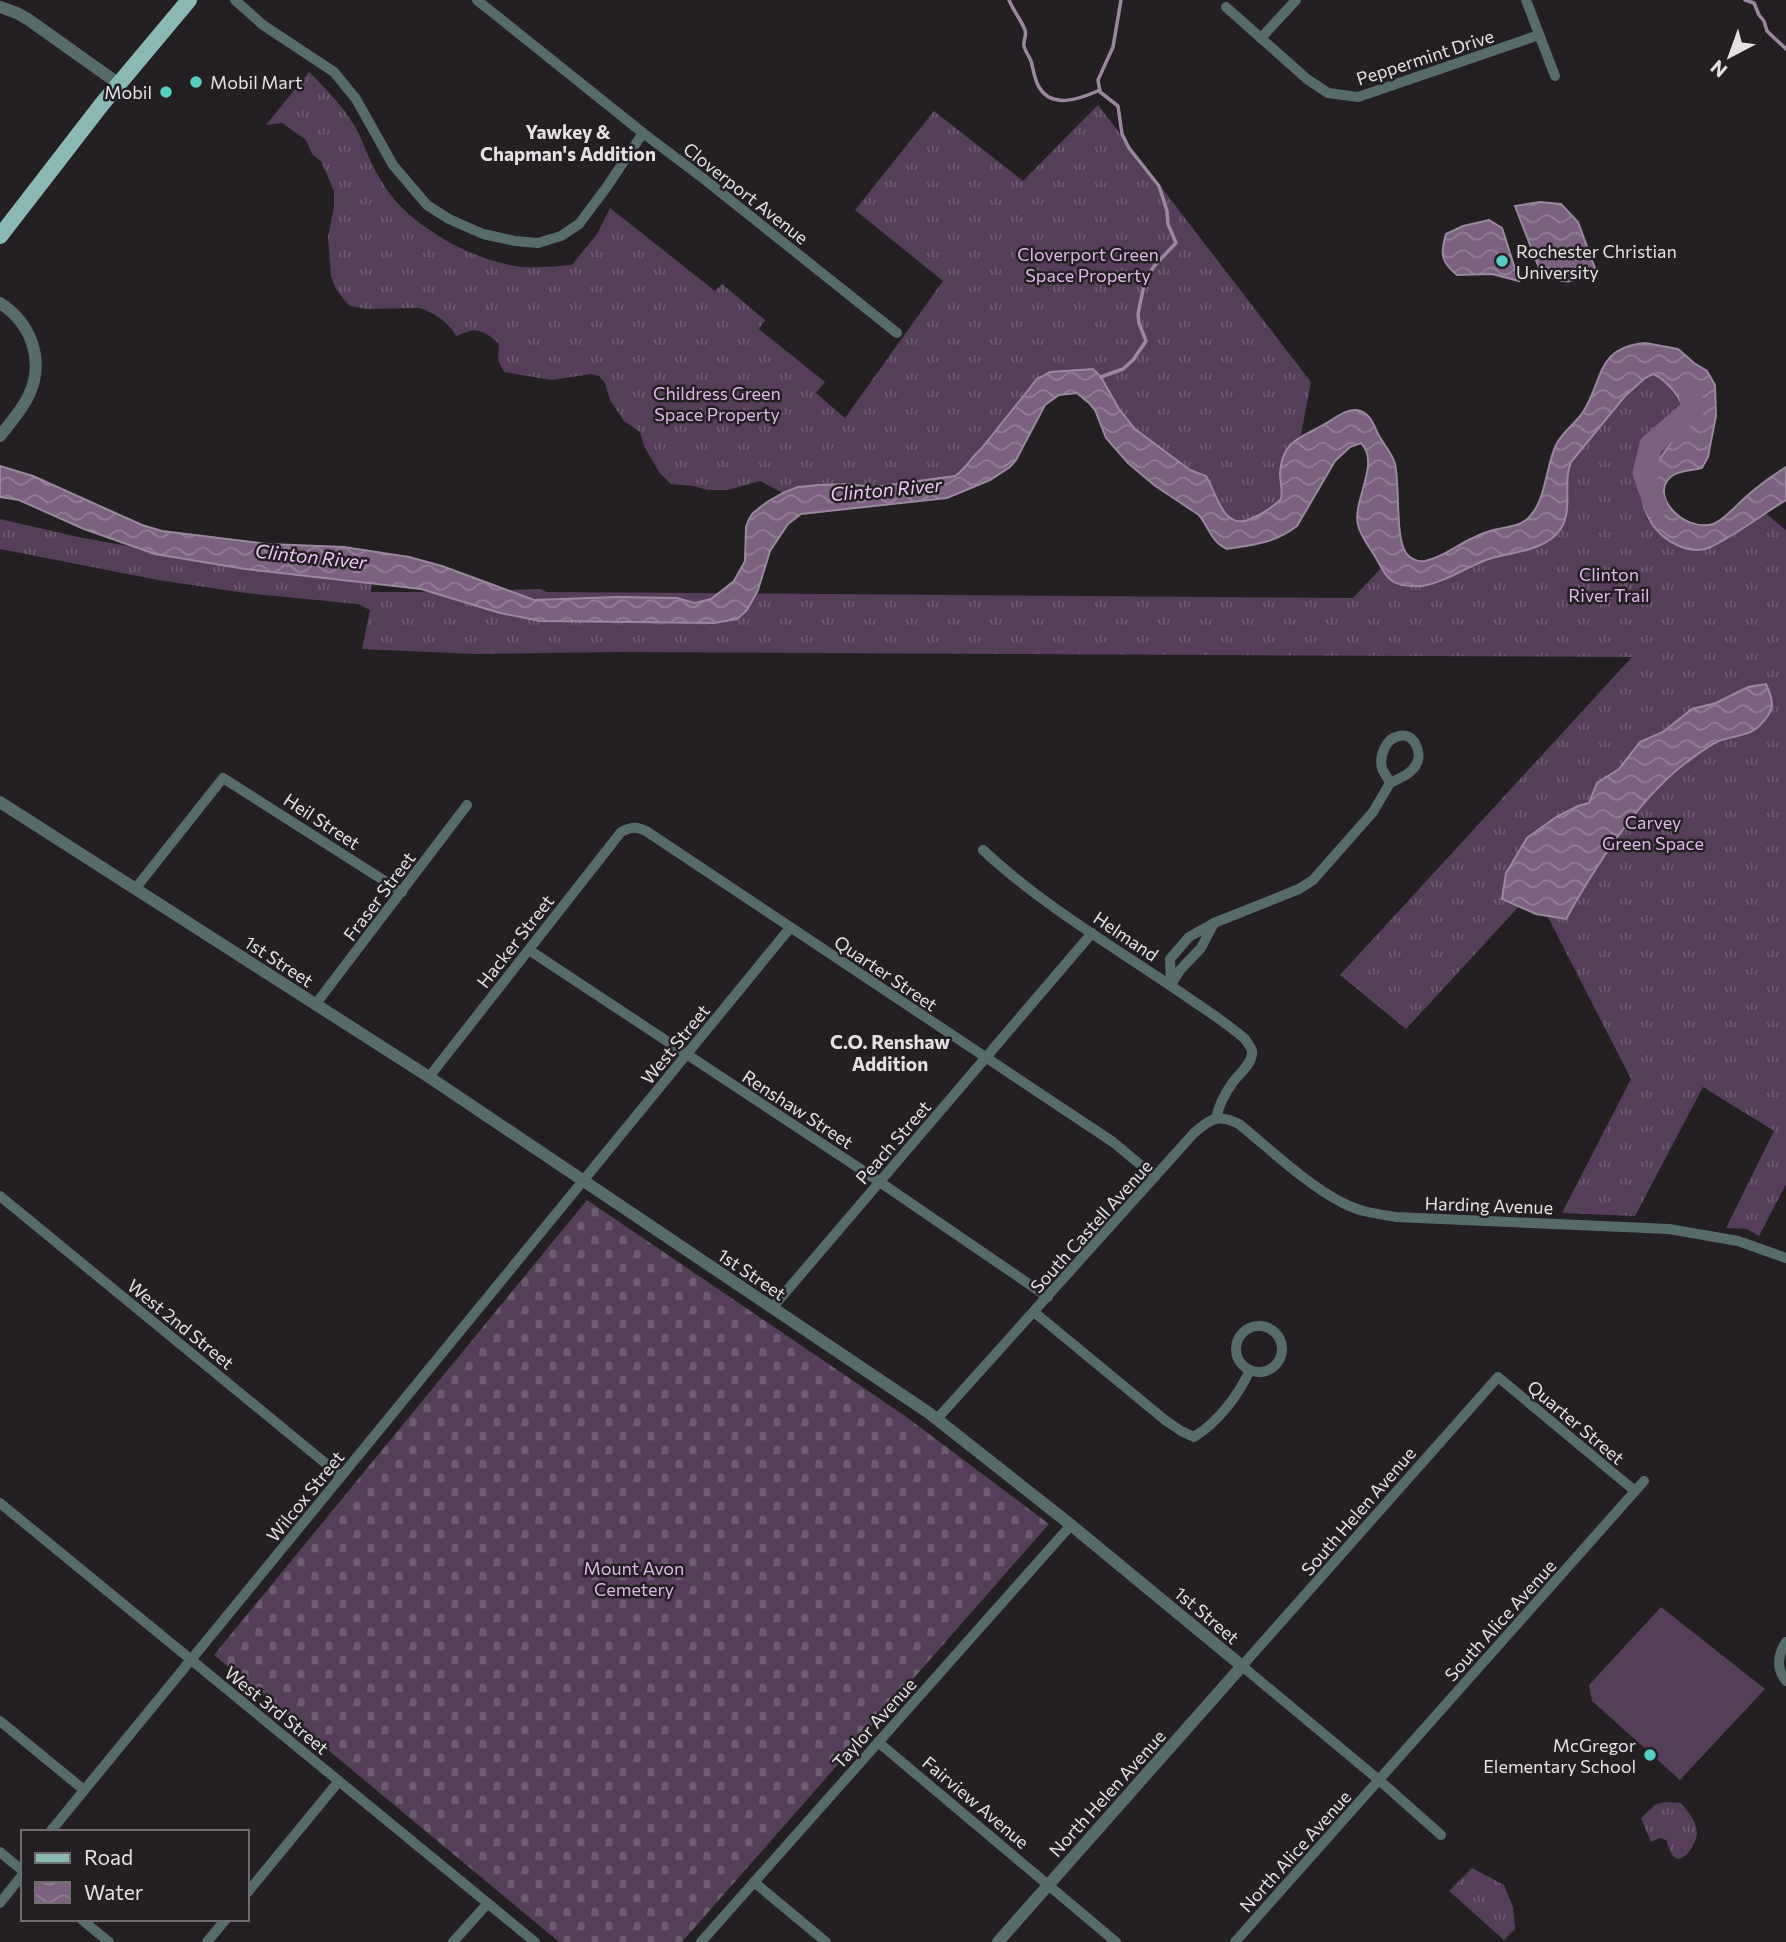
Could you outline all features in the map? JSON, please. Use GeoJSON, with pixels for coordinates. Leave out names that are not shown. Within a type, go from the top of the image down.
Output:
{"type":"FeatureCollection","features":[{"type":"Feature","properties":{"kind":"main road"},"geometry":{"type":"LineString","coordinates":[[0,236],[119,84],[189,0]]}},
{"type":"Feature","properties":{"kind":"street"},"geometry":{"type":"LineString","coordinates":[[235,0],[263,24],[334,72],[356,99],[393,165],[428,205],[449,219],[483,234],[515,242],[538,243],[561,236],[579,224],[643,133]]}},
{"type":"Feature","properties":{"kind":"street","name":"Cloverport Avenue"},"geometry":{"type":"LineString","coordinates":[[477,0],[897,333]]}},
{"type":"Feature","properties":{"kind":"street"},"geometry":{"type":"LineString","coordinates":[[1261,38],[1296,0]]}},
{"type":"Feature","properties":{"kind":"street"},"geometry":{"type":"LineString","coordinates":[[1526,0],[1555,76]]}},
{"type":"Feature","properties":{"kind":"street"},"geometry":{"type":"LineString","coordinates":[[0,6],[29,20],[119,84]]}},
{"type":"Feature","properties":{"kind":"street","name":"Peppermint Drive"},"geometry":{"type":"LineString","coordinates":[[1226,7],[1307,79],[1328,93],[1358,97],[1539,35]]}},
{"type":"Feature","properties":{"kind":"street"},"geometry":{"type":"LineString","coordinates":[[0,303],[12,311],[26,327],[36,358],[34,384],[29,396],[0,436]]}},
{"type":"Feature","properties":{"kind":"street"},"geometry":{"type":"LineString","coordinates":[[1171,985],[1170,959],[1189,937],[1214,923],[1299,889],[1313,880],[1374,813],[1390,783],[1411,772],[1418,762],[1419,750],[1414,741],[1406,736],[1398,736],[1387,743],[1381,756],[1382,768],[1390,783]]}},
{"type":"Feature","properties":{"kind":"street","name":"Heil Street"},"geometry":{"type":"LineString","coordinates":[[135,889],[223,778],[402,892]]}},
{"type":"Feature","properties":{"kind":"street","name":"1st Street"},"geometry":{"type":"LineString","coordinates":[[0,802],[429,1077],[937,1419],[1242,1666],[1441,1835]]}},
{"type":"Feature","properties":{"kind":"street","name":"Fraser Street"},"geometry":{"type":"LineString","coordinates":[[315,1005],[467,806]]}},
{"type":"Feature","properties":{"kind":"street","name":"Quarter Street"},"geometry":{"type":"LineString","coordinates":[[629,828],[637,827],[646,831],[1112,1142],[1155,1177]]}},
{"type":"Feature","properties":{"kind":"street","name":"Hacker Street"},"geometry":{"type":"LineString","coordinates":[[429,1077],[621,832],[629,828]]}},
{"type":"Feature","properties":{"kind":"street","name":"Helmand"},"geometry":{"type":"LineString","coordinates":[[983,850],[999,866],[1042,898],[1237,1032],[1251,1047]]}},
{"type":"Feature","properties":{"kind":"street"},"geometry":{"type":"LineString","coordinates":[[1171,985],[1180,970],[1201,948],[1214,923]]}},
{"type":"Feature","properties":{"kind":"street","name":"West Street"},"geometry":{"type":"LineString","coordinates":[[584,1181],[790,928]]}},
{"type":"Feature","properties":{"kind":"street","name":"Peach Street"},"geometry":{"type":"LineString","coordinates":[[772,1308],[1092,933]]}},
{"type":"Feature","properties":{"kind":"street","name":"Renshaw Street"},"geometry":{"type":"LineString","coordinates":[[529,950],[880,1182],[1048,1297]]}},
{"type":"Feature","properties":{"kind":"street","name":"South Castell Avenue"},"geometry":{"type":"LineString","coordinates":[[937,1419],[1195,1133],[1205,1123],[1216,1118],[1224,1096],[1249,1062],[1251,1047]]}},
{"type":"Feature","properties":{"kind":"street","name":"Harding Avenue"},"geometry":{"type":"LineString","coordinates":[[1216,1118],[1239,1124],[1327,1194],[1345,1205],[1369,1212],[1396,1217],[1669,1229],[1738,1241],[1786,1258]]}},
{"type":"Feature","properties":{"kind":"street","name":"Wilcox Street"},"geometry":{"type":"LineString","coordinates":[[52,1830],[584,1181]]}},
{"type":"Feature","properties":{"kind":"street","name":"West 2nd Street"},"geometry":{"type":"LineString","coordinates":[[0,1196],[341,1476]]}},
{"type":"Feature","properties":{"kind":"street"},"geometry":{"type":"LineString","coordinates":[[1034,1312],[1165,1420],[1194,1437],[1208,1428],[1241,1390],[1250,1370]]}},
{"type":"Feature","properties":{"kind":"street"},"geometry":{"type":"LineString","coordinates":[[1265,1327],[1278,1336],[1281,1357],[1272,1368],[1265,1371],[1250,1370],[1239,1360],[1239,1338],[1250,1328],[1265,1327]]}},
{"type":"Feature","properties":{"kind":"street","name":"Quarter Street"},"geometry":{"type":"LineString","coordinates":[[1497,1377],[1635,1491]]}},
{"type":"Feature","properties":{"kind":"street","name":"South Helen Avenue"},"geometry":{"type":"LineString","coordinates":[[1242,1666],[1497,1377]]}},
{"type":"Feature","properties":{"kind":"street","name":"South Alice Avenue"},"geometry":{"type":"LineString","coordinates":[[1379,1780],[1644,1481]]}},
{"type":"Feature","properties":{"kind":"street","name":"West 3rd Street"},"geometry":{"type":"LineString","coordinates":[[0,1503],[535,1942]]}},
{"type":"Feature","properties":{"kind":"street","name":"Taylor Avenue"},"geometry":{"type":"LineString","coordinates":[[701,1942],[1071,1525]]}},
{"type":"Feature","properties":{"kind":"street"},"geometry":{"type":"LineString","coordinates":[[1786,1642],[1778,1659],[1781,1674],[1786,1681]]}},
{"type":"Feature","properties":{"kind":"street","name":"North Helen Avenue"},"geometry":{"type":"LineString","coordinates":[[998,1942],[1242,1666]]}},
{"type":"Feature","properties":{"kind":"street"},"geometry":{"type":"LineString","coordinates":[[0,1721],[84,1790]]}},
{"type":"Feature","properties":{"kind":"street","name":"Fairview Avenue"},"geometry":{"type":"LineString","coordinates":[[878,1742],[1116,1942]]}},
{"type":"Feature","properties":{"kind":"street","name":"North Alice Avenue"},"geometry":{"type":"LineString","coordinates":[[1235,1942],[1379,1780]]}},
{"type":"Feature","properties":{"kind":"street"},"geometry":{"type":"LineString","coordinates":[[248,1892],[339,1781]]}},
{"type":"Feature","properties":{"kind":"street"},"geometry":{"type":"LineString","coordinates":[[0,1852],[21,1869]]}},
{"type":"Feature","properties":{"kind":"street"},"geometry":{"type":"LineString","coordinates":[[0,1903],[21,1872]]}},
{"type":"Feature","properties":{"kind":"street"},"geometry":{"type":"LineString","coordinates":[[754,1882],[826,1942]]}},
{"type":"Feature","properties":{"kind":"street"},"geometry":{"type":"LineString","coordinates":[[453,1942],[487,1903]]}},
{"type":"Feature","properties":{"kind":"street"},"geometry":{"type":"LineString","coordinates":[[83,1921],[109,1942]]}},
{"type":"Feature","properties":{"kind":"street"},"geometry":{"type":"LineString","coordinates":[[207,1942],[224,1921]]}},
{"type":"Feature","properties":{"kind":"green space"},"geometry":{"type":"Polygon","coordinates":[[[309,72],[349,117],[385,187],[396,202],[446,241],[505,264],[524,267],[572,265],[597,234],[610,208],[715,291],[722,284],[765,320],[759,329],[825,382],[816,393],[845,418],[943,281],[855,210],[934,111],[1023,181],[1098,105],[1311,382],[1301,435],[1288,448],[1282,463],[1281,499],[1258,517],[1241,521],[1233,519],[1219,503],[1207,479],[1183,465],[1135,429],[1119,409],[1101,377],[1092,369],[1043,374],[955,476],[874,487],[848,484],[798,487],[783,493],[760,481],[728,490],[671,484],[659,472],[644,446],[640,432],[624,421],[610,400],[605,383],[599,376],[591,374],[552,380],[504,372],[498,360],[499,344],[484,333],[471,331],[456,336],[440,319],[419,308],[366,309],[350,306],[345,301],[331,276],[328,237],[334,191],[321,161],[312,154],[306,140],[282,123],[266,125],[309,72]]]}},
{"type":"Feature","properties":{"kind":"green space"},"geometry":{"type":"Polygon","coordinates":[[[1653,374],[1679,397],[1684,407],[1684,418],[1650,476],[1644,499],[1648,520],[1662,533],[1694,549],[1721,542],[1765,513],[1786,530],[1786,1184],[1759,1236],[1747,1229],[1726,1228],[1774,1131],[1703,1087],[1635,1216],[1562,1213],[1631,1079],[1534,890],[1406,1029],[1340,975],[1632,657],[621,652],[475,654],[362,649],[370,610],[358,604],[245,593],[158,580],[0,549],[0,519],[161,552],[372,576],[371,592],[541,589],[546,592],[1353,598],[1382,567],[1391,581],[1401,586],[1413,587],[1439,581],[1485,561],[1534,547],[1568,484],[1567,471],[1575,456],[1625,396],[1653,374]]]}},
{"type":"Feature","properties":{"kind":"green space","name":"Mount Avon Cemetery"},"geometry":{"type":"Polygon","coordinates":[[[587,1200],[905,1416],[1049,1524],[682,1942],[559,1942],[214,1655],[587,1200]]]}},
{"type":"Feature","properties":{"kind":"green space"},"geometry":{"type":"Polygon","coordinates":[[[1661,1607],[1765,1689],[1680,1780],[1592,1701],[1589,1685],[1661,1607]]]}},
{"type":"Feature","properties":{"kind":"green space"},"geometry":{"type":"Polygon","coordinates":[[[1664,1802],[1681,1803],[1695,1824],[1695,1842],[1681,1858],[1673,1856],[1666,1840],[1660,1838],[1651,1842],[1641,1818],[1655,1805],[1664,1802]]]}},
{"type":"Feature","properties":{"kind":"green space"},"geometry":{"type":"Polygon","coordinates":[[[1472,1868],[1504,1885],[1513,1907],[1515,1929],[1504,1940],[1449,1891],[1472,1868]]]}},
{"type":"Feature","properties":{"kind":"water"},"geometry":{"type":"Polygon","coordinates":[[[1540,202],[1561,204],[1578,222],[1596,271],[1575,281],[1556,280],[1541,273],[1515,206],[1540,202]]]}},
{"type":"Feature","properties":{"kind":"water"},"geometry":{"type":"Polygon","coordinates":[[[1489,220],[1502,228],[1519,281],[1492,274],[1457,275],[1445,262],[1443,247],[1446,234],[1463,226],[1489,220]]]}},
{"type":"Feature","properties":{"kind":"water"},"geometry":{"type":"Polygon","coordinates":[[[1645,343],[1678,349],[1707,371],[1715,385],[1716,416],[1708,457],[1702,468],[1675,474],[1667,481],[1664,490],[1671,509],[1690,522],[1713,524],[1786,467],[1786,500],[1708,548],[1685,548],[1663,536],[1647,515],[1643,489],[1679,431],[1684,414],[1673,391],[1653,374],[1625,396],[1571,462],[1567,479],[1566,514],[1560,530],[1553,537],[1536,547],[1486,560],[1422,586],[1402,585],[1389,578],[1361,534],[1357,515],[1368,461],[1361,443],[1350,447],[1335,461],[1297,526],[1272,540],[1227,549],[1214,538],[1199,515],[1154,485],[1128,463],[1106,438],[1095,410],[1077,393],[1059,395],[1045,405],[1016,460],[990,480],[947,498],[801,514],[788,524],[770,551],[758,590],[747,610],[737,619],[714,623],[540,621],[500,613],[421,589],[245,569],[155,554],[84,529],[19,500],[0,497],[0,466],[33,476],[142,525],[162,531],[269,544],[344,547],[409,557],[442,566],[534,600],[677,598],[695,603],[711,599],[734,581],[745,561],[746,527],[749,519],[767,502],[798,487],[848,484],[874,487],[955,476],[981,449],[1037,379],[1050,372],[1093,369],[1135,429],[1190,470],[1206,476],[1226,514],[1239,521],[1262,514],[1281,499],[1281,462],[1288,447],[1300,437],[1343,413],[1352,410],[1364,412],[1372,421],[1395,464],[1403,546],[1410,557],[1425,561],[1482,534],[1528,519],[1540,500],[1556,445],[1583,412],[1603,367],[1617,351],[1645,343]]]}},
{"type":"Feature","properties":{"kind":"water"},"geometry":{"type":"Polygon","coordinates":[[[1766,684],[1772,706],[1764,720],[1751,732],[1724,739],[1710,746],[1683,765],[1649,797],[1618,836],[1566,919],[1536,914],[1502,899],[1506,873],[1527,838],[1556,817],[1589,803],[1597,783],[1619,769],[1640,742],[1663,732],[1692,709],[1716,703],[1748,687],[1766,684]]]}},
{"type":"Feature","properties":{"kind":"waterway"},"geometry":{"type":"LineString","coordinates":[[1009,0],[1025,30],[1025,48],[1042,92],[1057,100],[1065,100],[1100,90]]}},
{"type":"Feature","properties":{"kind":"waterway"},"geometry":{"type":"LineString","coordinates":[[1101,377],[1123,369],[1146,341],[1138,314],[1145,280],[1176,243],[1168,224],[1159,186],[1129,148],[1122,134],[1118,106],[1100,92],[1098,80],[1113,47],[1121,0]]}},
{"type":"Feature","properties":{"kind":"waterway"},"geometry":{"type":"LineString","coordinates":[[1745,0],[1754,3],[1767,31],[1786,49]]}},
{"type":"Feature","properties":{"kind":"waterway","name":"Clinton River"},"geometry":{"type":"LineString","coordinates":[[1656,507],[1644,473],[1651,445],[1693,409],[1690,392]]}},
{"type":"Feature","properties":{"kind":"place","name":"Mobil Mart"},"geometry":{"type":"Point","coordinates":[196,82]}},
{"type":"Feature","properties":{"kind":"place","name":"Mobil"},"geometry":{"type":"Point","coordinates":[166,92]}},
{"type":"Feature","properties":{"kind":"place","name":"Rochester Christian University"},"geometry":{"type":"Point","coordinates":[1502,261]}},
{"type":"Feature","properties":{"kind":"place","name":"McGregor Elementary School"},"geometry":{"type":"Point","coordinates":[1650,1755]}},
{"type":"Feature","properties":{"kind":"district","name":"Yawkey & Chapman's Addition"},"geometry":{"type":"Point","coordinates":[568,142]}},
{"type":"Feature","properties":{"kind":"district","name":"C.O. Renshaw Addition"},"geometry":{"type":"Point","coordinates":[890,1052]}},
{"type":"Feature","properties":{"kind":"park label","name":"Cloverport Green Space Property"},"geometry":{"type":"Point","coordinates":[1088,264]}},
{"type":"Feature","properties":{"kind":"park label","name":"Childress Green Space Property"},"geometry":{"type":"Point","coordinates":[717,403]}},
{"type":"Feature","properties":{"kind":"park label","name":"Clinton River Trail"},"geometry":{"type":"Point","coordinates":[1609,584]}},
{"type":"Feature","properties":{"kind":"park label","name":"Carvey Green Space"},"geometry":{"type":"Point","coordinates":[1653,832]}}]}
